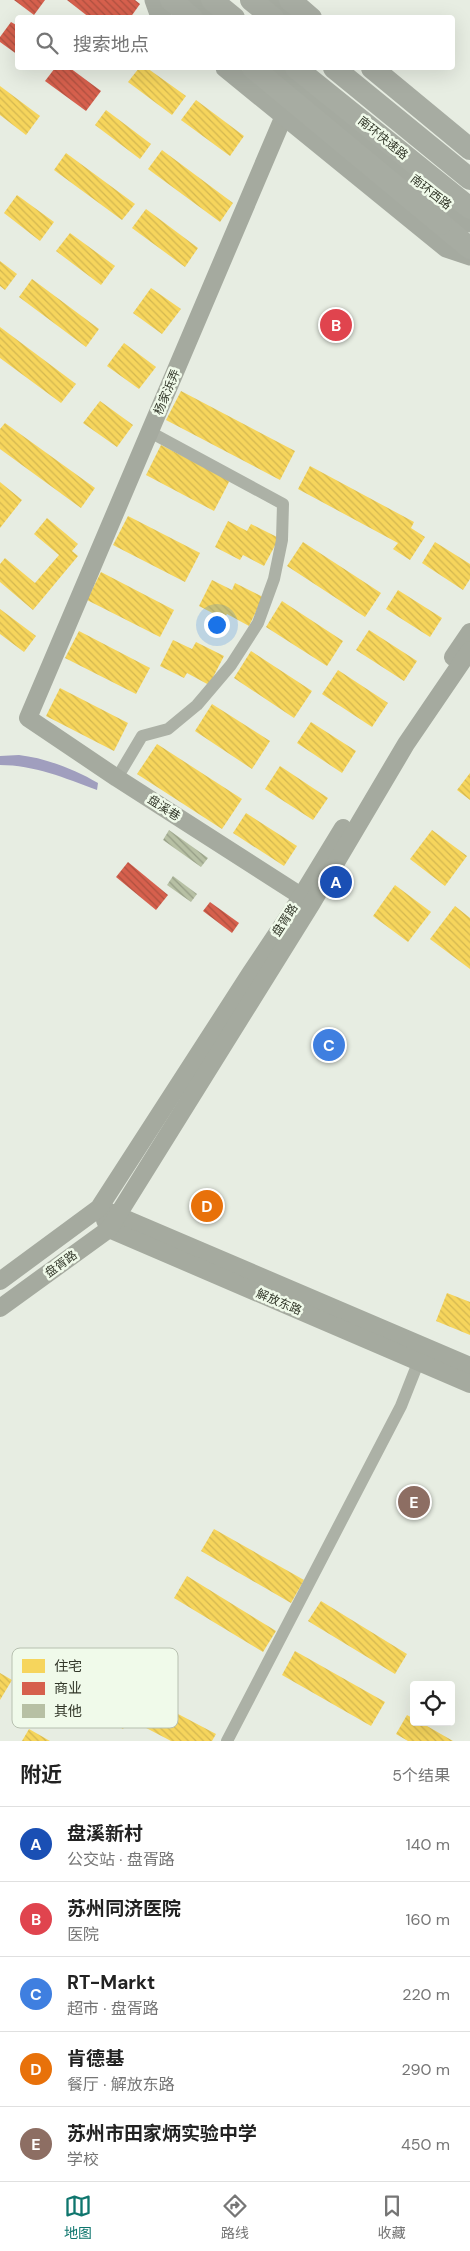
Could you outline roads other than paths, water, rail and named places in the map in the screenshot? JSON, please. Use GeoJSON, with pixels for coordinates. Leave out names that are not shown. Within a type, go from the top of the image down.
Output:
{"type":"FeatureCollection","features":[{"type":"Feature","properties":{"kind":"highway"},"geometry":{"type":"LineString","coordinates":[[171,0],[188,15]]}},
{"type":"Feature","properties":{"kind":"highway"},"geometry":{"type":"LineString","coordinates":[[212,0],[230,15]]}},
{"type":"Feature","properties":{"kind":"highway"},"geometry":{"type":"LineString","coordinates":[[251,0],[269,15]]}},
{"type":"Feature","properties":{"kind":"highway"},"geometry":{"type":"LineString","coordinates":[[290,0],[308,15]]}},
{"type":"Feature","properties":{"kind":"highway"},"geometry":{"type":"LineString","coordinates":[[254,70],[470,248]]}},
{"type":"Feature","properties":{"kind":"highway","name":"南环快速路"},"geometry":{"type":"LineString","coordinates":[[336,70],[470,179]]}},
{"type":"Feature","properties":{"kind":"highway"},"geometry":{"type":"LineString","coordinates":[[374,70],[470,149]]}},
{"type":"Feature","properties":{"kind":"highway","name":"南环快速路"},"geometry":{"type":"LineString","coordinates":[[296,76],[470,208]]}},
{"type":"Feature","properties":{"kind":"main road"},"geometry":{"type":"LineString","coordinates":[[154,0],[160,15]]}},
{"type":"Feature","properties":{"kind":"main road"},"geometry":{"type":"LineString","coordinates":[[190,0],[208,15]]}},
{"type":"Feature","properties":{"kind":"main road"},"geometry":{"type":"LineString","coordinates":[[275,0],[293,15]]}},
{"type":"Feature","properties":{"kind":"main road"},"geometry":{"type":"LineString","coordinates":[[228,70],[446,248],[470,256]]}},
{"type":"Feature","properties":{"kind":"main road","name":"南环西路"},"geometry":{"type":"LineString","coordinates":[[280,70],[296,76],[470,223]]}},
{"type":"Feature","properties":{"kind":"main road"},"geometry":{"type":"LineString","coordinates":[[360,70],[470,159]]}},
{"type":"Feature","properties":{"kind":"main road","name":"杨家浜弄"},"geometry":{"type":"LineString","coordinates":[[28,718],[284,115],[296,76]]}},
{"type":"Feature","properties":{"kind":"main road","name":"盘胥路"},"geometry":{"type":"LineString","coordinates":[[0,1281],[99,1208],[301,896],[400,736],[470,632]]}},
{"type":"Feature","properties":{"kind":"main road","name":"盘胥路"},"geometry":{"type":"LineString","coordinates":[[0,1308],[113,1222],[312,902],[406,744],[470,650]]}},
{"type":"Feature","properties":{"kind":"main road","name":"盘溪巷"},"geometry":{"type":"LineString","coordinates":[[28,718],[117,778],[301,896]]}},
{"type":"Feature","properties":{"kind":"main road"},"geometry":{"type":"LineString","coordinates":[[99,1208],[113,1222]]}},
{"type":"Feature","properties":{"kind":"main road","name":"解放东路"},"geometry":{"type":"LineString","coordinates":[[113,1222],[418,1363],[470,1384]]}},
{"type":"Feature","properties":{"kind":"main road","name":"解放东路"},"geometry":{"type":"LineString","coordinates":[[113,1222],[470,1366]]}},
{"type":"Feature","properties":{"kind":"street"},"geometry":{"type":"LineString","coordinates":[[117,778],[142,736],[168,729],[197,705],[231,665],[258,623],[274,579],[282,540],[283,504],[150,432]]}},
{"type":"Feature","properties":{"kind":"street"},"geometry":{"type":"LineString","coordinates":[[227,1741],[401,1406],[418,1363]]}},
{"type":"Feature","properties":{"kind":"water"},"geometry":{"type":"Polygon","coordinates":[[[19,755],[49,761],[79,773],[98,783],[97,790],[37,770],[0,765],[0,756],[19,755]]]}},
{"type":"Feature","properties":{"kind":"place","name":"苏州同济医院"},"geometry":{"type":"Point","coordinates":[336,325]}},
{"type":"Feature","properties":{"kind":"place","name":"盘溪新村"},"geometry":{"type":"Point","coordinates":[336,882]}},
{"type":"Feature","properties":{"kind":"place","name":"RT-Markt"},"geometry":{"type":"Point","coordinates":[329,1045]}},
{"type":"Feature","properties":{"kind":"place","name":"肯德基"},"geometry":{"type":"Point","coordinates":[207,1206]}},
{"type":"Feature","properties":{"kind":"place","name":"苏州市田家炳实验中学"},"geometry":{"type":"Point","coordinates":[414,1502]}}]}
